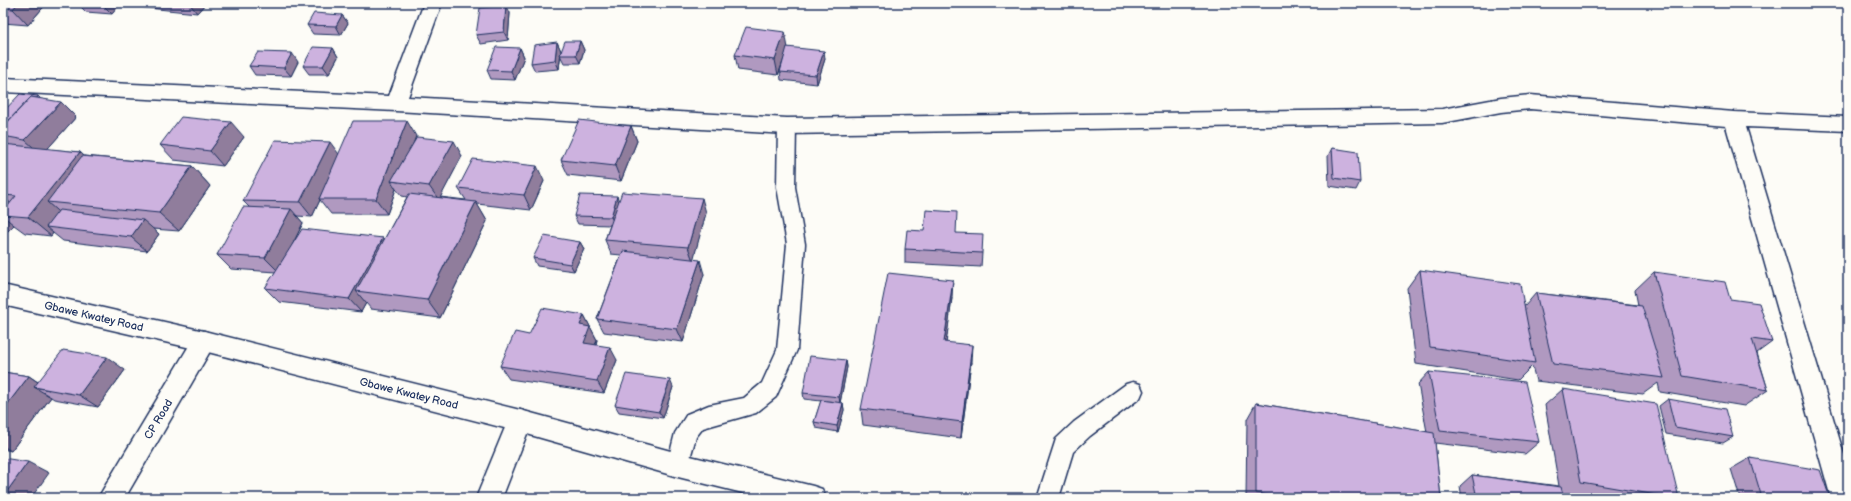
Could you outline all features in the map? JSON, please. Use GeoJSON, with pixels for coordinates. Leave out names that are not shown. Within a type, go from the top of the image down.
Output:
{"type":"FeatureCollection","features":[{"type":"Feature","properties":{"kind":"street"},"geometry":{"type":"LineString","coordinates":[[396,104],[433,3]]}},
{"type":"Feature","properties":{"kind":"street"},"geometry":{"type":"LineString","coordinates":[[3,85],[396,104],[787,126],[1442,116],[1501,105],[1530,102],[1734,119],[1848,124]]}},
{"type":"Feature","properties":{"kind":"street"},"geometry":{"type":"LineString","coordinates":[[1734,119],[1844,498]]}},
{"type":"Feature","properties":{"kind":"street","name":"Gbawe Kwatey Road"},"geometry":{"type":"LineString","coordinates":[[3,295],[204,341],[520,421],[678,465],[813,498]]}},
{"type":"Feature","properties":{"kind":"street","name":"CP Road"},"geometry":{"type":"LineString","coordinates":[[111,498],[204,341]]}},
{"type":"Feature","properties":{"kind":"street"},"geometry":{"type":"LineString","coordinates":[[489,498],[520,421]]}},
{"type":"Feature","properties":{"kind":"lane"},"geometry":{"type":"LineString","coordinates":[[678,465],[686,433],[695,421],[708,416],[749,406],[769,390],[787,350],[796,244],[786,187],[787,126]]}},
{"type":"Feature","properties":{"kind":"lane"},"geometry":{"type":"LineString","coordinates":[[1048,498],[1064,446],[1082,429],[1133,392]]}},
{"type":"Feature","properties":{"kind":"building"},"geometry":{"type":"Polygon","coordinates":[[[3,3],[18,3],[13,9],[3,8],[3,3]]]}},
{"type":"Feature","properties":{"kind":"building"},"geometry":{"type":"Polygon","coordinates":[[[106,3],[104,6],[78,4],[106,3]]]}},
{"type":"Feature","properties":{"kind":"building"},"geometry":{"type":"Polygon","coordinates":[[[506,5],[504,32],[476,35],[480,8],[506,5]]]}},
{"type":"Feature","properties":{"kind":"building"},"geometry":{"type":"Polygon","coordinates":[[[314,13],[342,15],[336,26],[307,25],[314,13]]]}},
{"type":"Feature","properties":{"kind":"building"},"geometry":{"type":"Polygon","coordinates":[[[746,27],[785,32],[775,60],[735,55],[746,27]]]}},
{"type":"Feature","properties":{"kind":"building"},"geometry":{"type":"Polygon","coordinates":[[[565,41],[580,41],[576,55],[560,55],[565,41]]]}},
{"type":"Feature","properties":{"kind":"building"},"geometry":{"type":"Polygon","coordinates":[[[557,42],[555,60],[531,63],[534,45],[557,42]]]}},
{"type":"Feature","properties":{"kind":"building"},"geometry":{"type":"Polygon","coordinates":[[[313,47],[333,48],[323,66],[303,66],[313,47]]]}},
{"type":"Feature","properties":{"kind":"building"},"geometry":{"type":"Polygon","coordinates":[[[496,47],[520,48],[511,71],[487,70],[496,47]]]}},
{"type":"Feature","properties":{"kind":"building"},"geometry":{"type":"Polygon","coordinates":[[[787,47],[824,51],[816,75],[780,72],[787,47]]]}},
{"type":"Feature","properties":{"kind":"building"},"geometry":{"type":"Polygon","coordinates":[[[258,52],[292,53],[284,68],[249,66],[258,52]]]}},
{"type":"Feature","properties":{"kind":"building"},"geometry":{"type":"Polygon","coordinates":[[[20,94],[38,96],[37,98],[31,97],[7,122],[3,122],[3,112],[20,94]]]}},
{"type":"Feature","properties":{"kind":"building"},"geometry":{"type":"Polygon","coordinates":[[[31,97],[61,102],[25,140],[3,136],[3,127],[31,97]]]}},
{"type":"Feature","properties":{"kind":"building"},"geometry":{"type":"Polygon","coordinates":[[[181,117],[231,122],[210,151],[160,145],[181,117]]]}},
{"type":"Feature","properties":{"kind":"building"},"geometry":{"type":"Polygon","coordinates":[[[579,120],[631,126],[615,166],[561,160],[579,120]]]}},
{"type":"Feature","properties":{"kind":"building"},"geometry":{"type":"Polygon","coordinates":[[[353,121],[407,121],[376,199],[319,199],[353,121]]]}},
{"type":"Feature","properties":{"kind":"building"},"geometry":{"type":"Polygon","coordinates":[[[417,137],[454,141],[429,186],[391,181],[417,137]]]}},
{"type":"Feature","properties":{"kind":"building"},"geometry":{"type":"Polygon","coordinates":[[[275,140],[330,142],[300,202],[243,201],[275,140]]]}},
{"type":"Feature","properties":{"kind":"building"},"geometry":{"type":"Polygon","coordinates":[[[3,144],[80,152],[28,217],[3,215],[3,212],[16,196],[3,195],[3,144]]]}},
{"type":"Feature","properties":{"kind":"building"},"geometry":{"type":"Polygon","coordinates":[[[1332,148],[1358,152],[1360,182],[1334,178],[1332,148]]]}},
{"type":"Feature","properties":{"kind":"building"},"geometry":{"type":"Polygon","coordinates":[[[82,156],[192,166],[159,213],[47,202],[82,156]]]}},
{"type":"Feature","properties":{"kind":"building"},"geometry":{"type":"Polygon","coordinates":[[[473,159],[537,166],[524,195],[458,188],[473,159]]]}},
{"type":"Feature","properties":{"kind":"building"},"geometry":{"type":"Polygon","coordinates":[[[622,192],[702,198],[688,247],[605,240],[622,192]]]}},
{"type":"Feature","properties":{"kind":"building"},"geometry":{"type":"Polygon","coordinates":[[[409,194],[476,202],[427,300],[356,291],[409,194]]]}},
{"type":"Feature","properties":{"kind":"building"},"geometry":{"type":"Polygon","coordinates":[[[580,195],[617,196],[611,217],[574,216],[580,195]]]}},
{"type":"Feature","properties":{"kind":"building"},"geometry":{"type":"Polygon","coordinates":[[[243,207],[291,209],[265,258],[217,255],[243,207]]]}},
{"type":"Feature","properties":{"kind":"building"},"geometry":{"type":"Polygon","coordinates":[[[59,210],[143,220],[131,237],[46,227],[59,210]]]}},
{"type":"Feature","properties":{"kind":"building"},"geometry":{"type":"Polygon","coordinates":[[[926,210],[957,212],[956,233],[983,234],[982,253],[905,249],[907,230],[924,231],[926,210]]]}},
{"type":"Feature","properties":{"kind":"building"},"geometry":{"type":"Polygon","coordinates":[[[302,229],[383,238],[349,299],[265,288],[302,229]]]}},
{"type":"Feature","properties":{"kind":"building"},"geometry":{"type":"Polygon","coordinates":[[[544,236],[580,242],[570,264],[533,258],[544,236]]]}},
{"type":"Feature","properties":{"kind":"building"},"geometry":{"type":"Polygon","coordinates":[[[623,251],[700,260],[677,329],[597,319],[623,251]]]}},
{"type":"Feature","properties":{"kind":"building"},"geometry":{"type":"Polygon","coordinates":[[[1420,270],[1520,284],[1535,363],[1430,347],[1420,270]]]}},
{"type":"Feature","properties":{"kind":"building"},"geometry":{"type":"Polygon","coordinates":[[[1654,272],[1725,282],[1730,299],[1759,303],[1772,342],[1752,339],[1768,390],[1682,376],[1654,272]]]}},
{"type":"Feature","properties":{"kind":"building"},"geometry":{"type":"Polygon","coordinates":[[[888,273],[953,280],[944,342],[972,345],[962,422],[861,409],[888,273]]]}},
{"type":"Feature","properties":{"kind":"building"},"geometry":{"type":"Polygon","coordinates":[[[1536,293],[1642,306],[1664,378],[1553,364],[1536,293]]]}},
{"type":"Feature","properties":{"kind":"building"},"geometry":{"type":"Polygon","coordinates":[[[542,308],[584,315],[580,325],[590,327],[584,343],[610,347],[597,381],[500,366],[515,332],[529,335],[542,308]]]}},
{"type":"Feature","properties":{"kind":"building"},"geometry":{"type":"Polygon","coordinates":[[[63,350],[107,357],[79,395],[34,387],[63,350]]]}},
{"type":"Feature","properties":{"kind":"building"},"geometry":{"type":"Polygon","coordinates":[[[810,356],[846,360],[839,397],[803,393],[810,356]]]}},
{"type":"Feature","properties":{"kind":"building"},"geometry":{"type":"Polygon","coordinates":[[[3,372],[29,376],[3,410],[3,372]]]}},
{"type":"Feature","properties":{"kind":"building"},"geometry":{"type":"Polygon","coordinates":[[[1429,372],[1525,382],[1539,442],[1440,431],[1429,372]]]}},
{"type":"Feature","properties":{"kind":"building"},"geometry":{"type":"Polygon","coordinates":[[[626,374],[670,380],[659,412],[615,405],[626,374]]]}},
{"type":"Feature","properties":{"kind":"building"},"geometry":{"type":"Polygon","coordinates":[[[1563,389],[1656,404],[1679,498],[1581,482],[1563,389]]]}},
{"type":"Feature","properties":{"kind":"building"},"geometry":{"type":"Polygon","coordinates":[[[1668,399],[1725,409],[1733,437],[1675,427],[1668,399]]]}},
{"type":"Feature","properties":{"kind":"building"},"geometry":{"type":"Polygon","coordinates":[[[821,400],[843,403],[837,426],[814,422],[821,400]]]}},
{"type":"Feature","properties":{"kind":"building"},"geometry":{"type":"Polygon","coordinates":[[[1256,403],[1434,433],[1441,498],[1285,498],[1256,493],[1256,403]]]}},
{"type":"Feature","properties":{"kind":"building"},"geometry":{"type":"Polygon","coordinates":[[[3,458],[28,462],[3,497],[3,458]]]}},
{"type":"Feature","properties":{"kind":"building"},"geometry":{"type":"Polygon","coordinates":[[[1750,458],[1820,470],[1830,498],[1762,498],[1750,458]]]}},
{"type":"Feature","properties":{"kind":"building"},"geometry":{"type":"Polygon","coordinates":[[[1472,475],[1561,487],[1564,498],[1477,498],[1472,475]]]}}]}
